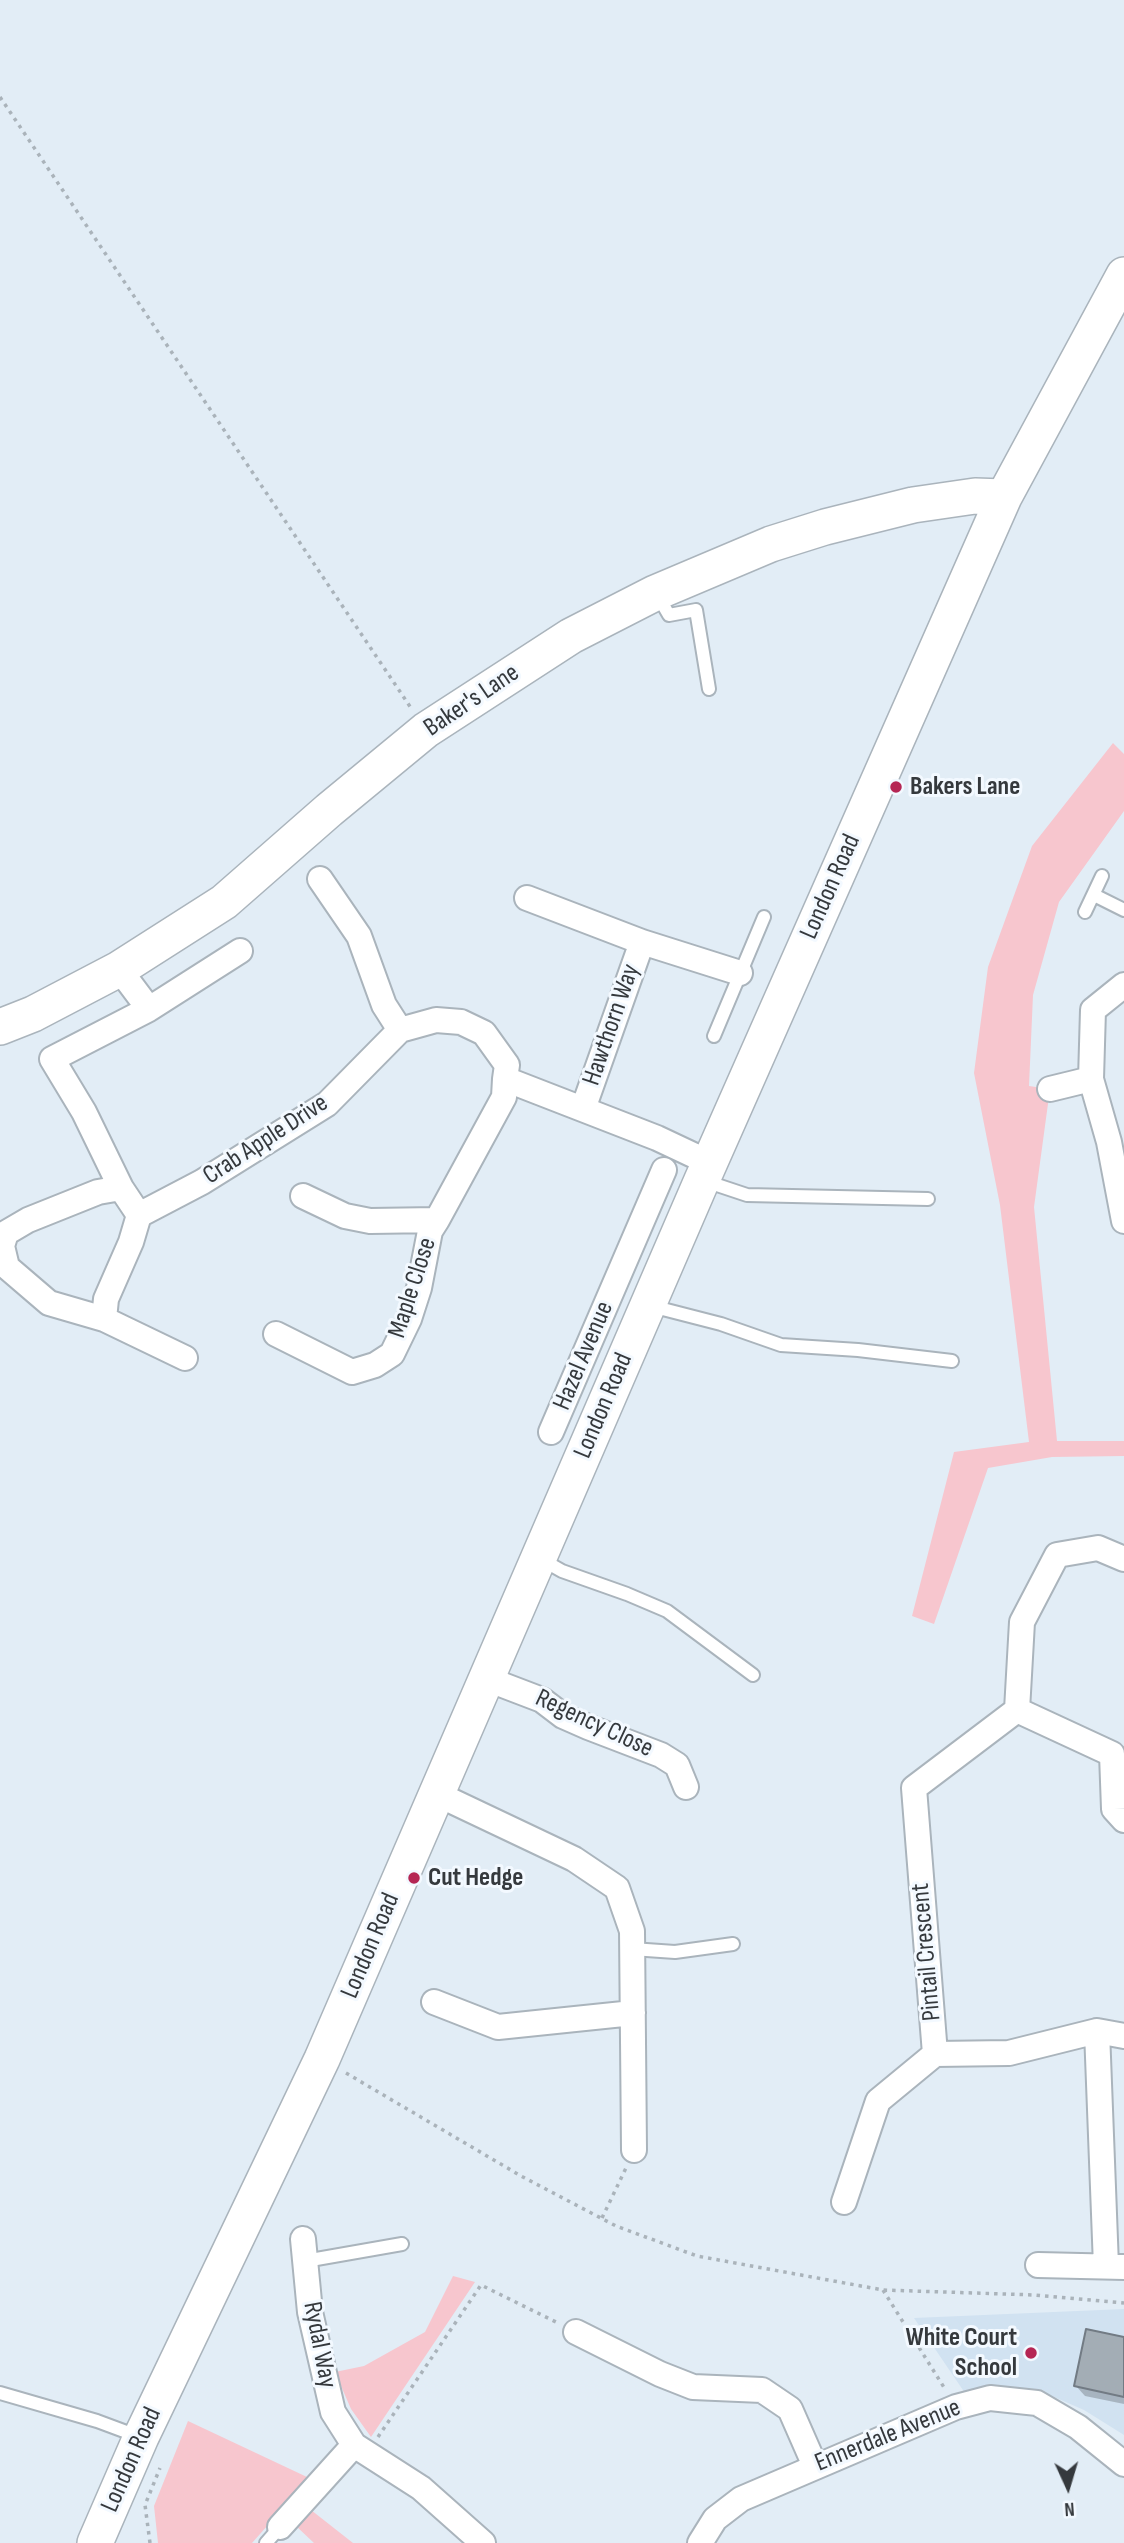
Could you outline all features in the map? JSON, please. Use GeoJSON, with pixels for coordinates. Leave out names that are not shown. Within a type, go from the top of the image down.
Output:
{"type":"FeatureCollection","features":[{"type":"Feature","properties":{"kind":"street","name":"London Road"},"geometry":{"type":"LineString","coordinates":[[95,2543],[141,2437],[323,2059],[650,1300],[1004,497],[1116,314],[1124,275]]}},
{"type":"Feature","properties":{"kind":"street","name":"Baker's Lane"},"geometry":{"type":"LineString","coordinates":[[0,1027],[33,1014],[119,969],[224,902],[426,730],[571,636],[655,593],[771,544],[913,505],[975,496],[1004,497]]}},
{"type":"Feature","properties":{"kind":"street"},"geometry":{"type":"LineString","coordinates":[[320,879],[359,936],[384,1005],[400,1030]]}},
{"type":"Feature","properties":{"kind":"street","name":"Hawthorn Way"},"geometry":{"type":"LineString","coordinates":[[527,898],[642,942],[740,974]]}},
{"type":"Feature","properties":{"kind":"street","name":"Hawthorn Way"},"geometry":{"type":"LineString","coordinates":[[583,1109],[642,942]]}},
{"type":"Feature","properties":{"kind":"street"},"geometry":{"type":"LineString","coordinates":[[104,1319],[106,1299],[131,1242],[139,1215],[121,1188],[84,1112],[52,1059],[149,1009],[240,951]]}},
{"type":"Feature","properties":{"kind":"street"},"geometry":{"type":"LineString","coordinates":[[119,969],[149,1009]]}},
{"type":"Feature","properties":{"kind":"street"},"geometry":{"type":"LineString","coordinates":[[1124,985],[1093,1010],[1091,1079],[1116,1142],[1124,1221]]}},
{"type":"Feature","properties":{"kind":"street","name":"Crab Apple Drive"},"geometry":{"type":"LineString","coordinates":[[139,1215],[202,1182],[327,1104],[400,1030],[436,1020],[461,1022],[484,1033],[507,1065],[505,1079]]}},
{"type":"Feature","properties":{"kind":"street"},"geometry":{"type":"LineString","coordinates":[[303,1196],[319,1206],[357,1219],[437,1220],[504,1097],[505,1079],[657,1138],[706,1172]]}},
{"type":"Feature","properties":{"kind":"street"},"geometry":{"type":"LineString","coordinates":[[1050,1089],[1091,1079]]}},
{"type":"Feature","properties":{"kind":"street","name":"Hazel Avenue"},"geometry":{"type":"LineString","coordinates":[[551,1432],[664,1170]]}},
{"type":"Feature","properties":{"kind":"street"},"geometry":{"type":"LineString","coordinates":[[121,1188],[99,1192],[3,1232],[2,1246],[7,1267],[49,1303],[71,1312],[104,1319],[185,1358]]}},
{"type":"Feature","properties":{"kind":"street","name":"Maple Close"},"geometry":{"type":"LineString","coordinates":[[276,1334],[352,1372],[375,1364],[392,1354],[409,1319],[419,1288],[430,1231],[437,1220]]}},
{"type":"Feature","properties":{"kind":"street","name":"Hazel Avenue"},"geometry":{"type":"LineString","coordinates":[[617,1280],[650,1300]]}},
{"type":"Feature","properties":{"kind":"street"},"geometry":{"type":"LineString","coordinates":[[1124,1559],[1098,1548],[1057,1555],[1022,1622],[1017,1710],[1112,1754],[1114,1809],[1124,1820]]}},
{"type":"Feature","properties":{"kind":"street","name":"Regency Close"},"geometry":{"type":"LineString","coordinates":[[486,1679],[542,1700],[563,1716],[588,1727],[662,1755],[677,1765],[686,1787]]}},
{"type":"Feature","properties":{"kind":"street","name":"Pintail Crescent"},"geometry":{"type":"LineString","coordinates":[[1017,1710],[914,1788],[935,2054],[1009,2053],[1097,2031],[1124,2036]]}},
{"type":"Feature","properties":{"kind":"street"},"geometry":{"type":"LineString","coordinates":[[437,1794],[573,1859],[617,1888],[632,1931],[634,2150]]}},
{"type":"Feature","properties":{"kind":"street"},"geometry":{"type":"LineString","coordinates":[[434,2002],[498,2027],[633,2013]]}},
{"type":"Feature","properties":{"kind":"street"},"geometry":{"type":"LineString","coordinates":[[1038,2264],[1115,2267],[1097,2031]]}},
{"type":"Feature","properties":{"kind":"street"},"geometry":{"type":"LineString","coordinates":[[844,2202],[878,2101],[935,2054]]}},
{"type":"Feature","properties":{"kind":"street","name":"Rydal Way"},"geometry":{"type":"LineString","coordinates":[[304,2250],[310,2312],[333,2412],[360,2449],[421,2488],[483,2543]]}},
{"type":"Feature","properties":{"kind":"street"},"geometry":{"type":"LineString","coordinates":[[576,2332],[660,2374],[693,2387],[762,2390],[790,2409],[815,2466]]}},
{"type":"Feature","properties":{"kind":"street","name":"Ennerdale Avenue"},"geometry":{"type":"LineString","coordinates":[[700,2543],[715,2519],[741,2499],[956,2407],[990,2398],[1037,2403],[1078,2427],[1124,2465]]}},
{"type":"Feature","properties":{"kind":"street"},"geometry":{"type":"LineString","coordinates":[[273,2535],[360,2449]]}},
{"type":"Feature","properties":{"kind":"lane"},"geometry":{"type":"LineString","coordinates":[[655,593],[669,615],[696,610],[709,689]]}},
{"type":"Feature","properties":{"kind":"lane"},"geometry":{"type":"LineString","coordinates":[[1085,912],[1102,876]]}},
{"type":"Feature","properties":{"kind":"lane"},"geometry":{"type":"LineString","coordinates":[[1094,895],[1124,910]]}},
{"type":"Feature","properties":{"kind":"lane"},"geometry":{"type":"LineString","coordinates":[[714,1036],[764,917]]}},
{"type":"Feature","properties":{"kind":"lane"},"geometry":{"type":"LineString","coordinates":[[706,1172],[747,1195],[928,1199]]}},
{"type":"Feature","properties":{"kind":"lane"},"geometry":{"type":"LineString","coordinates":[[650,1300],[781,1345],[952,1361]]}},
{"type":"Feature","properties":{"kind":"lane"},"geometry":{"type":"LineString","coordinates":[[539,1558],[562,1571],[667,1611],[753,1675]]}},
{"type":"Feature","properties":{"kind":"lane"},"geometry":{"type":"LineString","coordinates":[[632,1949],[676,1952],[733,1944]]}},
{"type":"Feature","properties":{"kind":"lane"},"geometry":{"type":"LineString","coordinates":[[304,2250],[402,2244]]}},
{"type":"Feature","properties":{"kind":"lane"},"geometry":{"type":"LineString","coordinates":[[0,2393],[76,2414],[141,2437]]}},
{"type":"Feature","properties":{"kind":"path"},"geometry":{"type":"LineString","coordinates":[[0,97],[426,730]]}},
{"type":"Feature","properties":{"kind":"path"},"geometry":{"type":"LineString","coordinates":[[323,2059],[521,2176],[616,2226],[697,2256],[883,2290],[1035,2295],[1124,2303]]}},
{"type":"Feature","properties":{"kind":"path"},"geometry":{"type":"LineString","coordinates":[[601,2218],[634,2150]]}},
{"type":"Feature","properties":{"kind":"path"},"geometry":{"type":"LineString","coordinates":[[360,2449],[481,2286],[576,2332]]}},
{"type":"Feature","properties":{"kind":"path"},"geometry":{"type":"LineString","coordinates":[[883,2290],[956,2407]]}},
{"type":"Feature","properties":{"kind":"shaded area"},"geometry":{"type":"Polygon","coordinates":[[[1113,743],[1124,754],[1124,811],[1059,902],[1033,995],[1029,1086],[1050,1089],[1034,1207],[1057,1441],[1124,1441],[1124,1456],[1052,1457],[988,1468],[934,1624],[912,1616],[954,1452],[1029,1442],[1000,1205],[974,1073],[988,967],[1032,846],[1113,743]]]}},
{"type":"Feature","properties":{"kind":"shaded area"},"geometry":{"type":"Polygon","coordinates":[[[453,2276],[475,2282],[371,2437],[351,2409],[335,2372],[364,2366],[425,2332],[453,2276]]]}},
{"type":"Feature","properties":{"kind":"shaded area","name":"White Court School"},"geometry":{"type":"Polygon","coordinates":[[[1124,2309],[1124,2435],[1084,2410],[1038,2390],[988,2388],[967,2396],[914,2318],[1124,2309]]]}},
{"type":"Feature","properties":{"kind":"shaded area"},"geometry":{"type":"Polygon","coordinates":[[[188,2421],[307,2477],[301,2488],[252,2543],[158,2543],[154,2506],[188,2421]]]}},
{"type":"Feature","properties":{"kind":"shaded area"},"geometry":{"type":"Polygon","coordinates":[[[311,2510],[353,2543],[314,2543],[296,2526],[311,2510]]]}},
{"type":"Feature","properties":{"kind":"building"},"geometry":{"type":"Polygon","coordinates":[[[1086,2329],[1124,2337],[1124,2397],[1074,2386],[1086,2329]]]}},
{"type":"Feature","properties":{"kind":"place","name":"Bakers Lane"},"geometry":{"type":"Point","coordinates":[896,787]}},
{"type":"Feature","properties":{"kind":"place","name":"Cut Hedge"},"geometry":{"type":"Point","coordinates":[414,1878]}},
{"type":"Feature","properties":{"kind":"place","name":"White Court School"},"geometry":{"type":"Point","coordinates":[1031,2353]}}]}
